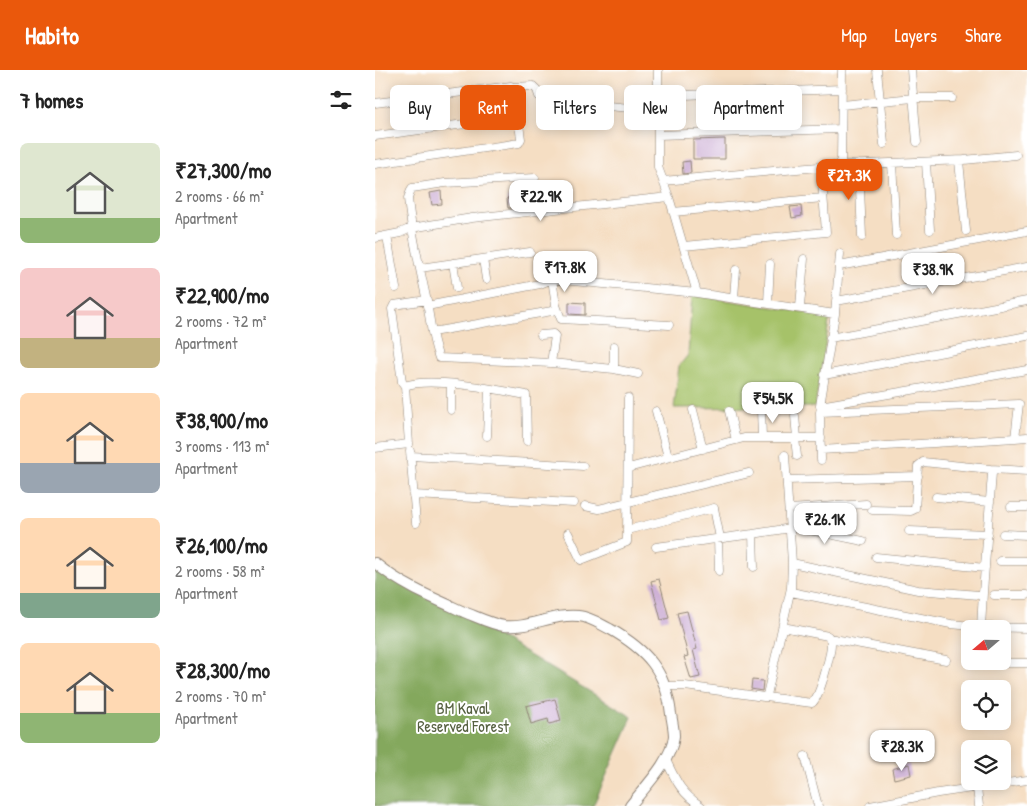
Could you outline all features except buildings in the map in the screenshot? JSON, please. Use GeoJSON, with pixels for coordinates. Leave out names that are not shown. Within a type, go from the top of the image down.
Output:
{"type":"FeatureCollection","features":[{"type":"Feature","properties":{"kind":"main road"},"geometry":{"type":"LineString","coordinates":[[375,563],[408,586],[479,618],[504,626],[563,616],[579,616],[596,621],[643,652],[658,669],[665,686],[674,737],[666,760],[630,806]]}},
{"type":"Feature","properties":{"kind":"street"},"geometry":{"type":"LineString","coordinates":[[658,70],[658,85]]}},
{"type":"Feature","properties":{"kind":"street"},"geometry":{"type":"LineString","coordinates":[[841,165],[842,70]]}},
{"type":"Feature","properties":{"kind":"street"},"geometry":{"type":"LineString","coordinates":[[877,70],[884,144]]}},
{"type":"Feature","properties":{"kind":"street"},"geometry":{"type":"LineString","coordinates":[[911,70],[917,142]]}},
{"type":"Feature","properties":{"kind":"street"},"geometry":{"type":"LineString","coordinates":[[526,86],[533,86],[539,96],[545,100],[624,107]]}},
{"type":"Feature","properties":{"kind":"street"},"geometry":{"type":"LineString","coordinates":[[686,95],[842,89]]}},
{"type":"Feature","properties":{"kind":"street"},"geometry":{"type":"LineString","coordinates":[[375,103],[460,92]]}},
{"type":"Feature","properties":{"kind":"street"},"geometry":{"type":"LineString","coordinates":[[842,105],[913,98],[952,98]]}},
{"type":"Feature","properties":{"kind":"street"},"geometry":{"type":"LineString","coordinates":[[375,136],[460,125]]}},
{"type":"Feature","properties":{"kind":"street"},"geometry":{"type":"LineString","coordinates":[[658,134],[841,129]]}},
{"type":"Feature","properties":{"kind":"street"},"geometry":{"type":"LineString","coordinates":[[375,164],[519,143],[521,139],[519,130]]}},
{"type":"Feature","properties":{"kind":"street"},"geometry":{"type":"LineString","coordinates":[[658,130],[658,167],[669,197],[697,293]]}},
{"type":"Feature","properties":{"kind":"street"},"geometry":{"type":"LineString","coordinates":[[663,181],[841,165],[959,161],[1016,155]]}},
{"type":"Feature","properties":{"kind":"street"},"geometry":{"type":"LineString","coordinates":[[959,161],[966,231]]}},
{"type":"Feature","properties":{"kind":"street"},"geometry":{"type":"LineString","coordinates":[[925,162],[930,230]]}},
{"type":"Feature","properties":{"kind":"street"},"geometry":{"type":"LineString","coordinates":[[892,163],[896,235]]}},
{"type":"Feature","properties":{"kind":"street"},"geometry":{"type":"LineString","coordinates":[[859,164],[862,237]]}},
{"type":"Feature","properties":{"kind":"street"},"geometry":{"type":"LineString","coordinates":[[684,246],[826,232],[821,167]]}},
{"type":"Feature","properties":{"kind":"street"},"geometry":{"type":"LineString","coordinates":[[535,178],[445,183],[412,188],[407,198],[411,228],[438,355],[441,358],[551,363],[614,369],[638,374]]}},
{"type":"Feature","properties":{"kind":"street"},"geometry":{"type":"LineString","coordinates":[[375,238],[400,234],[411,228],[472,218],[669,197]]}},
{"type":"Feature","properties":{"kind":"street"},"geometry":{"type":"LineString","coordinates":[[673,212],[823,198]]}},
{"type":"Feature","properties":{"kind":"street"},"geometry":{"type":"LineString","coordinates":[[839,266],[1027,231]]}},
{"type":"Feature","properties":{"kind":"street"},"geometry":{"type":"LineString","coordinates":[[387,236],[396,288]]}},
{"type":"Feature","properties":{"kind":"street"},"geometry":{"type":"LineString","coordinates":[[420,268],[530,252]]}},
{"type":"Feature","properties":{"kind":"street"},"geometry":{"type":"LineString","coordinates":[[840,254],[835,314],[820,406],[1027,370]]}},
{"type":"Feature","properties":{"kind":"street"},"geometry":{"type":"LineString","coordinates":[[483,259],[486,279]]}},
{"type":"Feature","properties":{"kind":"street"},"geometry":{"type":"LineString","coordinates":[[800,307],[804,259]]}},
{"type":"Feature","properties":{"kind":"street"},"geometry":{"type":"LineString","coordinates":[[453,264],[457,288]]}},
{"type":"Feature","properties":{"kind":"street"},"geometry":{"type":"LineString","coordinates":[[767,303],[770,264]]}},
{"type":"Feature","properties":{"kind":"street"},"geometry":{"type":"LineString","coordinates":[[836,301],[1027,267]]}},
{"type":"Feature","properties":{"kind":"street"},"geometry":{"type":"LineString","coordinates":[[734,298],[736,270]]}},
{"type":"Feature","properties":{"kind":"street"},"geometry":{"type":"LineString","coordinates":[[552,279],[556,305],[561,320],[669,325]]}},
{"type":"Feature","properties":{"kind":"street"},"geometry":{"type":"LineString","coordinates":[[415,523],[405,386],[402,382],[392,309],[394,305],[427,303],[540,284],[552,279],[697,293],[800,307],[835,314]]}},
{"type":"Feature","properties":{"kind":"street"},"geometry":{"type":"LineString","coordinates":[[831,338],[1027,301]]}},
{"type":"Feature","properties":{"kind":"street"},"geometry":{"type":"LineString","coordinates":[[432,332],[552,311]]}},
{"type":"Feature","properties":{"kind":"street"},"geometry":{"type":"LineString","coordinates":[[541,335],[553,334],[555,336],[551,363]]}},
{"type":"Feature","properties":{"kind":"street"},"geometry":{"type":"LineString","coordinates":[[824,375],[1027,336]]}},
{"type":"Feature","properties":{"kind":"street"},"geometry":{"type":"LineString","coordinates":[[614,369],[615,346]]}},
{"type":"Feature","properties":{"kind":"street"},"geometry":{"type":"LineString","coordinates":[[405,386],[432,383],[526,395],[527,441]]}},
{"type":"Feature","properties":{"kind":"street"},"geometry":{"type":"LineString","coordinates":[[451,385],[451,410]]}},
{"type":"Feature","properties":{"kind":"street"},"geometry":{"type":"LineString","coordinates":[[487,436],[489,389]]}},
{"type":"Feature","properties":{"kind":"street"},"geometry":{"type":"LineString","coordinates":[[568,533],[581,560],[627,542],[629,398]]}},
{"type":"Feature","properties":{"kind":"street"},"geometry":{"type":"LineString","coordinates":[[821,460],[820,412],[1019,404],[1015,438]]}},
{"type":"Feature","properties":{"kind":"street"},"geometry":{"type":"LineString","coordinates":[[761,409],[762,438]]}},
{"type":"Feature","properties":{"kind":"street"},"geometry":{"type":"LineString","coordinates":[[693,410],[703,448]]}},
{"type":"Feature","properties":{"kind":"street"},"geometry":{"type":"LineString","coordinates":[[729,410],[736,440]]}},
{"type":"Feature","properties":{"kind":"street"},"geometry":{"type":"LineString","coordinates":[[656,411],[668,458]]}},
{"type":"Feature","properties":{"kind":"street"},"geometry":{"type":"LineString","coordinates":[[795,416],[797,456]]}},
{"type":"Feature","properties":{"kind":"street"},"geometry":{"type":"LineString","coordinates":[[821,450],[1027,437]]}},
{"type":"Feature","properties":{"kind":"street"},"geometry":{"type":"LineString","coordinates":[[628,468],[736,440],[821,438]]}},
{"type":"Feature","properties":{"kind":"street"},"geometry":{"type":"LineString","coordinates":[[375,448],[409,444]]}},
{"type":"Feature","properties":{"kind":"street"},"geometry":{"type":"LineString","coordinates":[[411,456],[583,466]]}},
{"type":"Feature","properties":{"kind":"street"},"geometry":{"type":"LineString","coordinates":[[767,697],[791,592],[791,527],[785,456]]}},
{"type":"Feature","properties":{"kind":"street"},"geometry":{"type":"LineString","coordinates":[[872,510],[913,510],[915,507],[919,465],[925,462],[1027,471]]}},
{"type":"Feature","properties":{"kind":"street"},"geometry":{"type":"LineString","coordinates":[[981,620],[990,502],[990,469]]}},
{"type":"Feature","properties":{"kind":"street"},"geometry":{"type":"LineString","coordinates":[[585,506],[599,509],[749,473]]}},
{"type":"Feature","properties":{"kind":"street"},"geometry":{"type":"LineString","coordinates":[[787,480],[918,476]]}},
{"type":"Feature","properties":{"kind":"street"},"geometry":{"type":"LineString","coordinates":[[413,495],[574,502]]}},
{"type":"Feature","properties":{"kind":"street"},"geometry":{"type":"LineString","coordinates":[[936,497],[990,502]]}},
{"type":"Feature","properties":{"kind":"street"},"geometry":{"type":"LineString","coordinates":[[789,509],[866,504]]}},
{"type":"Feature","properties":{"kind":"street"},"geometry":{"type":"LineString","coordinates":[[1011,507],[1027,507]]}},
{"type":"Feature","properties":{"kind":"street"},"geometry":{"type":"LineString","coordinates":[[627,530],[714,508],[719,538],[719,571]]}},
{"type":"Feature","properties":{"kind":"street"},"geometry":{"type":"LineString","coordinates":[[656,547],[791,527],[863,541]]}},
{"type":"Feature","properties":{"kind":"street"},"geometry":{"type":"LineString","coordinates":[[909,531],[988,534]]}},
{"type":"Feature","properties":{"kind":"street"},"geometry":{"type":"LineString","coordinates":[[753,534],[755,567]]}},
{"type":"Feature","properties":{"kind":"street"},"geometry":{"type":"LineString","coordinates":[[1003,534],[1027,535]]}},
{"type":"Feature","properties":{"kind":"street"},"geometry":{"type":"LineString","coordinates":[[875,557],[985,568]]}},
{"type":"Feature","properties":{"kind":"street"},"geometry":{"type":"LineString","coordinates":[[1000,561],[1027,561]]}},
{"type":"Feature","properties":{"kind":"street"},"geometry":{"type":"LineString","coordinates":[[792,563],[917,590],[979,595],[983,593]]}},
{"type":"Feature","properties":{"kind":"street"},"geometry":{"type":"LineString","coordinates":[[791,592],[961,625]]}},
{"type":"Feature","properties":{"kind":"street"},"geometry":{"type":"LineString","coordinates":[[995,595],[1027,595]]}},
{"type":"Feature","properties":{"kind":"street"},"geometry":{"type":"LineString","coordinates":[[783,626],[826,635],[829,638],[946,660]]}},
{"type":"Feature","properties":{"kind":"street"},"geometry":{"type":"LineString","coordinates":[[1011,628],[1027,628]]}},
{"type":"Feature","properties":{"kind":"street"},"geometry":{"type":"LineString","coordinates":[[665,686],[685,686],[809,704],[814,702],[825,672],[831,644],[829,638]]}},
{"type":"Feature","properties":{"kind":"street"},"geometry":{"type":"LineString","coordinates":[[1011,663],[1027,663]]}},
{"type":"Feature","properties":{"kind":"street"},"geometry":{"type":"LineString","coordinates":[[805,756],[818,806]]}},
{"type":"Feature","properties":{"kind":"street"},"geometry":{"type":"LineString","coordinates":[[666,760],[678,785],[689,799],[701,806]]}},
{"type":"Feature","properties":{"kind":"street"},"geometry":{"type":"LineString","coordinates":[[1011,782],[1027,780]]}},
{"type":"Feature","properties":{"kind":"street"},"geometry":{"type":"LineString","coordinates":[[870,806],[961,790]]}},
{"type":"Feature","properties":{"kind":"street"},"geometry":{"type":"LineString","coordinates":[[977,790],[979,806]]}},
{"type":"Feature","properties":{"kind":"green space"},"geometry":{"type":"Polygon","coordinates":[[[692,295],[830,316],[815,407],[674,408],[679,366],[688,355],[692,295]]]}},
{"type":"Feature","properties":{"kind":"green space","name":"BM Kaval Reserved Forest"},"geometry":{"type":"Polygon","coordinates":[[[375,562],[632,717],[593,806],[375,806],[375,562]]]}}]}
